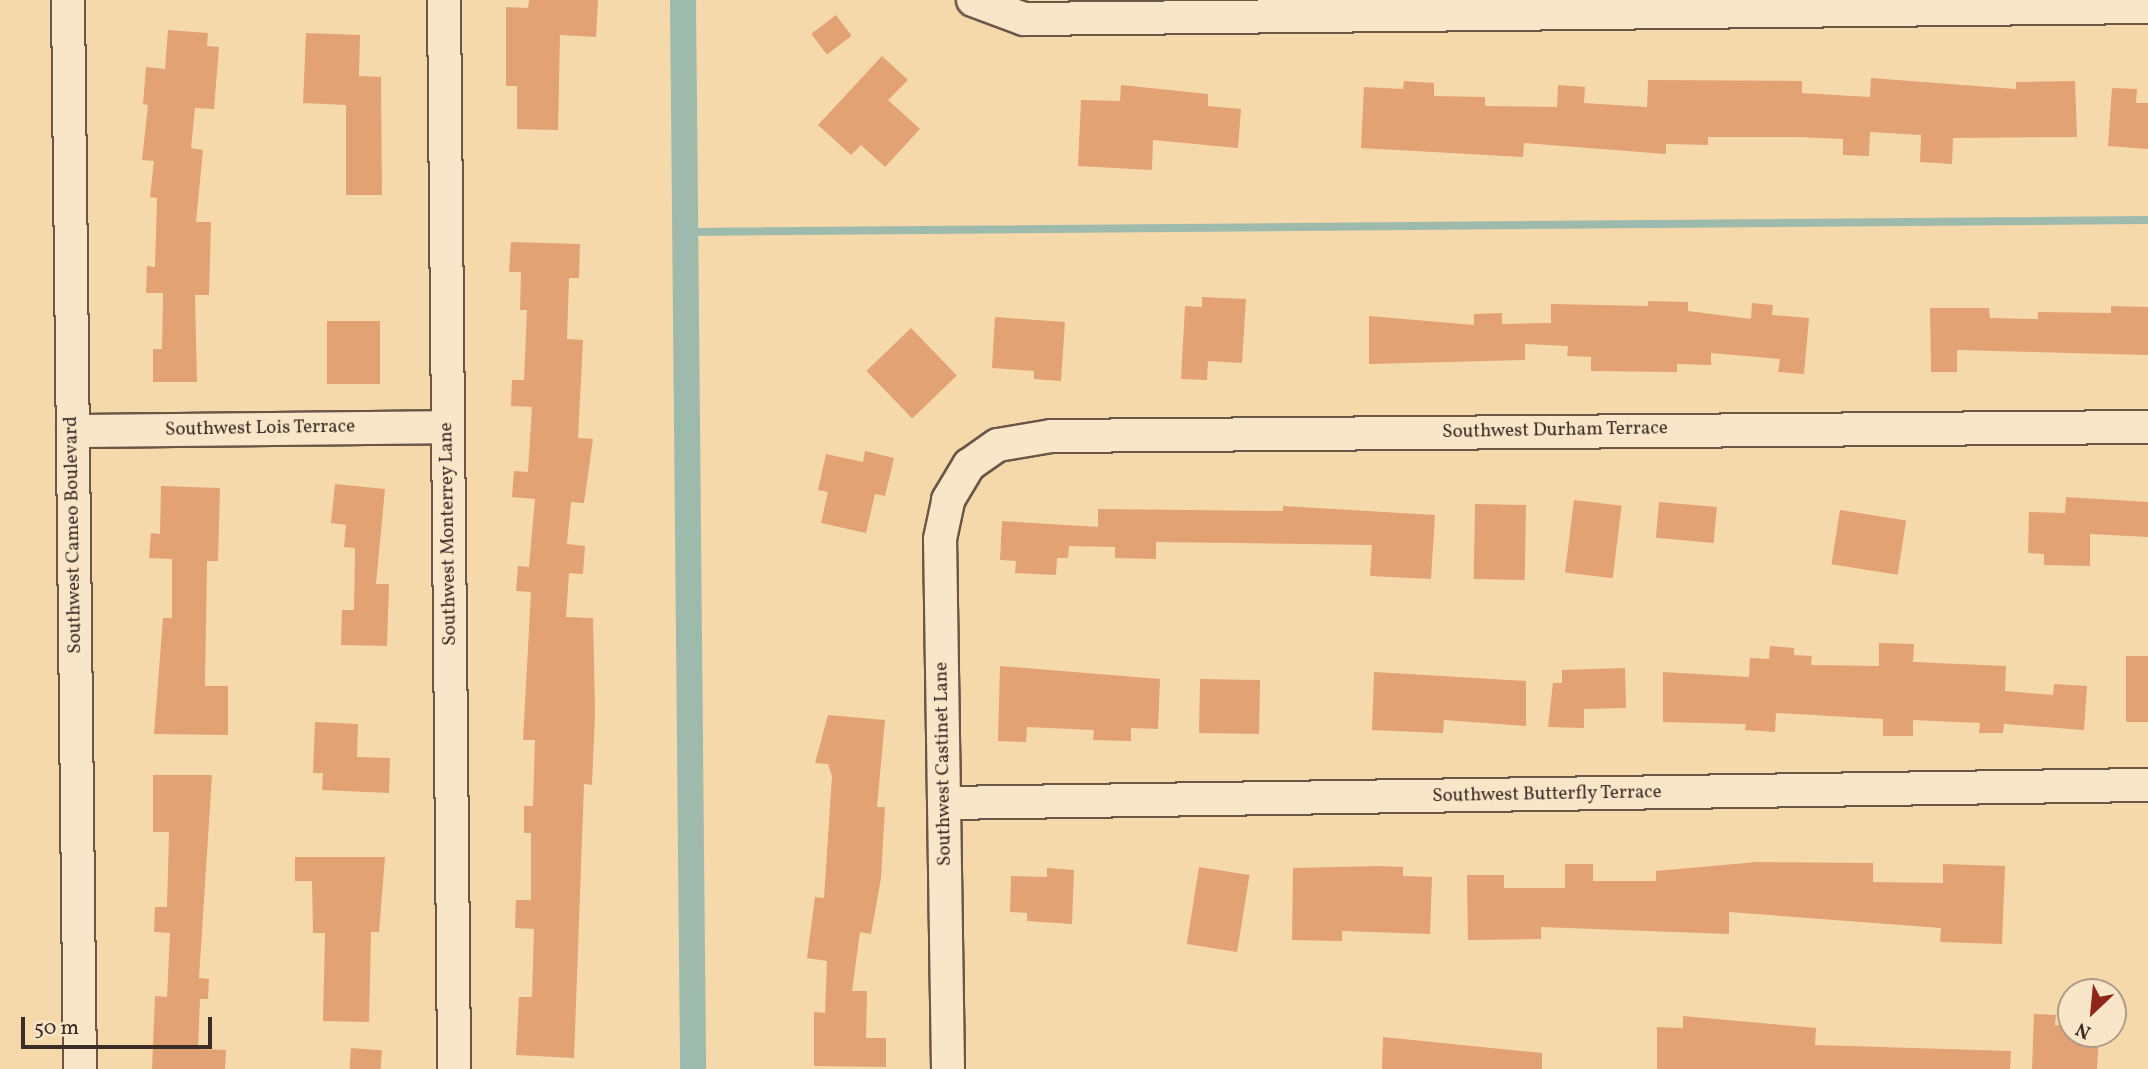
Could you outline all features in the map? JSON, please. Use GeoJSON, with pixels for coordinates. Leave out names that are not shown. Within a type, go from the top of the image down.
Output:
{"type":"FeatureCollection","features":[{"type":"Feature","properties":{"kind":"street","name":"Southwest Cameo Boulevard"},"geometry":{"type":"LineString","coordinates":[[68,0],[80,1069]]}},
{"type":"Feature","properties":{"kind":"street","name":"Southwest Monterrey Lane"},"geometry":{"type":"LineString","coordinates":[[444,0],[454,1069]]}},
{"type":"Feature","properties":{"kind":"street"},"geometry":{"type":"LineString","coordinates":[[973,0],[1024,19],[2148,7]]}},
{"type":"Feature","properties":{"kind":"street","name":"Southwest Lois Terrace"},"geometry":{"type":"LineString","coordinates":[[73,431],[448,427]]}},
{"type":"Feature","properties":{"kind":"street","name":"Southwest Durham Terrace"},"geometry":{"type":"LineString","coordinates":[[969,465],[998,445],[1051,436],[2148,427]]}},
{"type":"Feature","properties":{"kind":"street","name":"Southwest Castinet Lane"},"geometry":{"type":"LineString","coordinates":[[948,1069],[940,539],[948,500],[969,465]]}},
{"type":"Feature","properties":{"kind":"street","name":"Southwest Butterfly Terrace"},"geometry":{"type":"LineString","coordinates":[[945,803],[2148,785]]}},
{"type":"Feature","properties":{"kind":"building"},"geometry":{"type":"Polygon","coordinates":[[[529,0],[598,0],[596,37],[560,35],[558,130],[517,129],[517,86],[506,86],[506,7],[528,8],[529,0]]]}},
{"type":"Feature","properties":{"kind":"building"},"geometry":{"type":"Polygon","coordinates":[[[836,15],[852,36],[827,54],[811,34],[836,15]]]}},
{"type":"Feature","properties":{"kind":"building"},"geometry":{"type":"Polygon","coordinates":[[[168,30],[208,33],[207,46],[219,47],[214,109],[195,108],[191,148],[203,150],[196,222],[211,222],[209,295],[195,295],[197,382],[153,382],[153,349],[162,349],[163,293],[146,293],[147,266],[155,267],[157,198],[150,197],[154,161],[142,160],[148,105],[143,104],[146,67],[165,69],[168,30]]]}},
{"type":"Feature","properties":{"kind":"building"},"geometry":{"type":"Polygon","coordinates":[[[306,33],[360,35],[359,76],[381,77],[382,195],[346,195],[346,105],[303,103],[306,33]]]}},
{"type":"Feature","properties":{"kind":"building"},"geometry":{"type":"Polygon","coordinates":[[[882,56],[908,80],[888,100],[920,129],[885,167],[861,145],[851,155],[818,125],[882,56]]]}},
{"type":"Feature","properties":{"kind":"building"},"geometry":{"type":"Polygon","coordinates":[[[1871,78],[2016,89],[2016,82],[2075,81],[2077,137],[1953,138],[1952,164],[1920,162],[1921,135],[1870,132],[1869,156],[1843,155],[1843,139],[1800,137],[1708,137],[1708,145],[1666,144],[1666,154],[1524,143],[1523,157],[1361,148],[1364,87],[1403,89],[1404,81],[1434,83],[1434,96],[1485,97],[1485,106],[1557,107],[1558,85],[1585,87],[1584,103],[1647,107],[1648,80],[1802,81],[1802,93],[1870,97],[1871,78]]]}},
{"type":"Feature","properties":{"kind":"building"},"geometry":{"type":"Polygon","coordinates":[[[1121,85],[1208,94],[1208,106],[1241,109],[1238,148],[1153,140],[1152,170],[1078,166],[1081,100],[1120,101],[1121,85]]]}},
{"type":"Feature","properties":{"kind":"building"},"geometry":{"type":"Polygon","coordinates":[[[2112,88],[2137,89],[2136,103],[2148,103],[2148,149],[2108,146],[2112,88]]]}},
{"type":"Feature","properties":{"kind":"building"},"geometry":{"type":"Polygon","coordinates":[[[511,242],[580,244],[579,278],[569,278],[567,339],[583,340],[578,438],[593,439],[584,503],[571,502],[567,544],[585,546],[583,574],[569,573],[566,617],[593,618],[595,712],[592,785],[584,784],[574,1058],[516,1055],[519,997],[532,997],[534,929],[515,928],[516,900],[531,900],[531,833],[524,833],[524,806],[533,806],[535,740],[523,740],[531,592],[516,591],[518,566],[529,567],[535,499],[512,497],[514,471],[528,472],[532,407],[511,406],[512,380],[524,380],[527,310],[520,310],[521,272],[509,272],[511,242]]]}},
{"type":"Feature","properties":{"kind":"building"},"geometry":{"type":"Polygon","coordinates":[[[1202,297],[1246,299],[1242,363],[1208,361],[1207,380],[1181,379],[1185,306],[1202,307],[1202,297]]]}},
{"type":"Feature","properties":{"kind":"building"},"geometry":{"type":"Polygon","coordinates":[[[1648,301],[1688,302],[1688,311],[1751,319],[1752,303],[1773,305],[1772,315],[1809,318],[1804,374],[1778,372],[1780,359],[1711,353],[1711,365],[1677,364],[1677,372],[1591,371],[1591,357],[1567,356],[1568,346],[1525,344],[1525,360],[1369,364],[1369,316],[1474,325],[1474,314],[1502,313],[1502,324],[1551,323],[1551,304],[1648,306],[1648,301]]]}},
{"type":"Feature","properties":{"kind":"building"},"geometry":{"type":"Polygon","coordinates":[[[2111,306],[2148,307],[2148,355],[1957,350],[1957,372],[1931,372],[1930,308],[1989,308],[1990,318],[2038,319],[2038,312],[2111,313],[2111,306]]]}},
{"type":"Feature","properties":{"kind":"building"},"geometry":{"type":"Polygon","coordinates":[[[995,317],[1065,322],[1061,381],[1034,379],[1034,371],[992,368],[995,317]]]}},
{"type":"Feature","properties":{"kind":"building"},"geometry":{"type":"Polygon","coordinates":[[[327,321],[380,321],[380,384],[327,384],[327,321]]]}},
{"type":"Feature","properties":{"kind":"building"},"geometry":{"type":"Polygon","coordinates":[[[911,328],[957,375],[912,419],[866,371],[911,328]]]}},
{"type":"Feature","properties":{"kind":"building"},"geometry":{"type":"Polygon","coordinates":[[[865,451],[894,458],[885,496],[875,494],[866,533],[821,523],[828,492],[818,490],[826,454],[863,462],[865,451]]]}},
{"type":"Feature","properties":{"kind":"building"},"geometry":{"type":"Polygon","coordinates":[[[335,484],[385,489],[376,584],[389,584],[387,646],[341,645],[342,610],[354,610],[355,548],[344,547],[346,525],[331,523],[335,484]]]}},
{"type":"Feature","properties":{"kind":"building"},"geometry":{"type":"Polygon","coordinates":[[[161,486],[220,488],[218,561],[207,561],[205,686],[228,686],[228,735],[154,734],[163,618],[172,618],[172,559],[149,558],[151,533],[160,534],[161,486]]]}},
{"type":"Feature","properties":{"kind":"building"},"geometry":{"type":"Polygon","coordinates":[[[2066,497],[2148,502],[2148,537],[2090,534],[2090,566],[2044,565],[2044,554],[2028,553],[2029,512],[2065,513],[2066,497]]]}},
{"type":"Feature","properties":{"kind":"building"},"geometry":{"type":"Polygon","coordinates":[[[1574,500],[1622,506],[1613,578],[1565,572],[1574,500]]]}},
{"type":"Feature","properties":{"kind":"building"},"geometry":{"type":"Polygon","coordinates":[[[1659,502],[1717,507],[1714,543],[1656,538],[1659,502]]]}},
{"type":"Feature","properties":{"kind":"building"},"geometry":{"type":"Polygon","coordinates":[[[1475,504],[1526,505],[1525,580],[1474,579],[1475,504]]]}},
{"type":"Feature","properties":{"kind":"building"},"geometry":{"type":"Polygon","coordinates":[[[1283,506],[1435,515],[1431,579],[1370,576],[1372,545],[1156,542],[1156,559],[1115,558],[1115,547],[1069,546],[1068,558],[1057,558],[1056,575],[1015,573],[1016,561],[1000,560],[1002,521],[1098,527],[1098,509],[1283,511],[1283,506]]]}},
{"type":"Feature","properties":{"kind":"building"},"geometry":{"type":"Polygon","coordinates":[[[1840,510],[1906,520],[1898,575],[1831,564],[1840,510]]]}},
{"type":"Feature","properties":{"kind":"building"},"geometry":{"type":"Polygon","coordinates":[[[1879,643],[1914,644],[1913,662],[2006,666],[2005,691],[2053,695],[2054,684],[2087,686],[2084,730],[2004,724],[2003,733],[1979,733],[1980,723],[1913,720],[1913,736],[1883,736],[1883,719],[1776,713],[1775,732],[1745,730],[1746,724],[1663,722],[1663,672],[1749,677],[1750,658],[1769,659],[1770,646],[1794,648],[1794,655],[1812,656],[1811,665],[1879,666],[1879,643]]]}},
{"type":"Feature","properties":{"kind":"building"},"geometry":{"type":"Polygon","coordinates":[[[2126,656],[2148,656],[2148,722],[2126,722],[2126,656]]]}},
{"type":"Feature","properties":{"kind":"building"},"geometry":{"type":"Polygon","coordinates":[[[1000,666],[1160,679],[1158,729],[1131,728],[1131,741],[1093,740],[1094,730],[1027,727],[1026,742],[998,741],[1000,666]]]}},
{"type":"Feature","properties":{"kind":"building"},"geometry":{"type":"Polygon","coordinates":[[[1625,668],[1626,708],[1584,709],[1584,728],[1548,727],[1553,683],[1562,683],[1562,670],[1625,668]]]}},
{"type":"Feature","properties":{"kind":"building"},"geometry":{"type":"Polygon","coordinates":[[[1374,672],[1526,681],[1526,726],[1444,720],[1443,733],[1372,730],[1374,672]]]}},
{"type":"Feature","properties":{"kind":"building"},"geometry":{"type":"Polygon","coordinates":[[[1200,679],[1260,680],[1259,734],[1199,733],[1200,679]]]}},
{"type":"Feature","properties":{"kind":"building"},"geometry":{"type":"Polygon","coordinates":[[[828,715],[885,720],[877,807],[885,807],[881,878],[871,934],[860,932],[852,991],[867,991],[866,1038],[886,1038],[886,1067],[814,1066],[814,1012],[825,1013],[827,961],[807,958],[815,897],[824,898],[832,776],[828,764],[815,763],[828,715]]]}},
{"type":"Feature","properties":{"kind":"building"},"geometry":{"type":"Polygon","coordinates":[[[315,722],[358,724],[357,757],[390,758],[389,793],[322,790],[323,773],[313,773],[315,722]]]}},
{"type":"Feature","properties":{"kind":"building"},"geometry":{"type":"Polygon","coordinates":[[[153,775],[212,775],[199,978],[209,979],[208,999],[200,999],[198,1049],[226,1050],[225,1069],[152,1069],[155,996],[167,997],[170,933],[154,932],[155,907],[167,907],[169,832],[153,832],[153,775]]]}},
{"type":"Feature","properties":{"kind":"building"},"geometry":{"type":"Polygon","coordinates":[[[295,857],[385,857],[379,932],[371,932],[369,1022],[323,1021],[325,933],[313,933],[312,881],[295,881],[295,857]]]}},
{"type":"Feature","properties":{"kind":"building"},"geometry":{"type":"Polygon","coordinates":[[[1757,862],[1873,863],[1873,882],[1943,883],[1943,864],[2005,866],[2002,944],[1940,942],[1941,928],[1729,912],[1729,934],[1541,927],[1541,939],[1468,940],[1467,875],[1504,875],[1504,888],[1565,888],[1565,864],[1593,864],[1593,881],[1656,881],[1656,871],[1757,862]]]}},
{"type":"Feature","properties":{"kind":"building"},"geometry":{"type":"Polygon","coordinates":[[[1199,867],[1249,875],[1237,952],[1187,944],[1199,867]]]}},
{"type":"Feature","properties":{"kind":"building"},"geometry":{"type":"Polygon","coordinates":[[[1403,867],[1403,876],[1432,877],[1430,934],[1342,931],[1342,941],[1292,940],[1293,868],[1403,867]]]}},
{"type":"Feature","properties":{"kind":"building"},"geometry":{"type":"Polygon","coordinates":[[[1047,868],[1074,870],[1072,924],[1027,921],[1027,913],[1010,912],[1011,876],[1047,877],[1047,868]]]}},
{"type":"Feature","properties":{"kind":"building"},"geometry":{"type":"Polygon","coordinates":[[[2034,1014],[2056,1015],[2057,1048],[2098,1048],[2097,1069],[2032,1069],[2034,1014]]]}},
{"type":"Feature","properties":{"kind":"building"},"geometry":{"type":"Polygon","coordinates":[[[1683,1016],[1816,1028],[1815,1045],[2011,1051],[2010,1069],[1657,1069],[1657,1027],[1683,1028],[1683,1016]]]}},
{"type":"Feature","properties":{"kind":"building"},"geometry":{"type":"Polygon","coordinates":[[[1383,1037],[1542,1053],[1542,1069],[1382,1069],[1383,1037]]]}},
{"type":"Feature","properties":{"kind":"building"},"geometry":{"type":"Polygon","coordinates":[[[351,1048],[382,1050],[381,1069],[350,1069],[351,1048]]]}},
{"type":"Feature","properties":{"kind":"waterway"},"geometry":{"type":"LineString","coordinates":[[683,0],[693,1069]]}},
{"type":"Feature","properties":{"kind":"waterway"},"geometry":{"type":"LineString","coordinates":[[685,232],[2148,220]]}}]}
